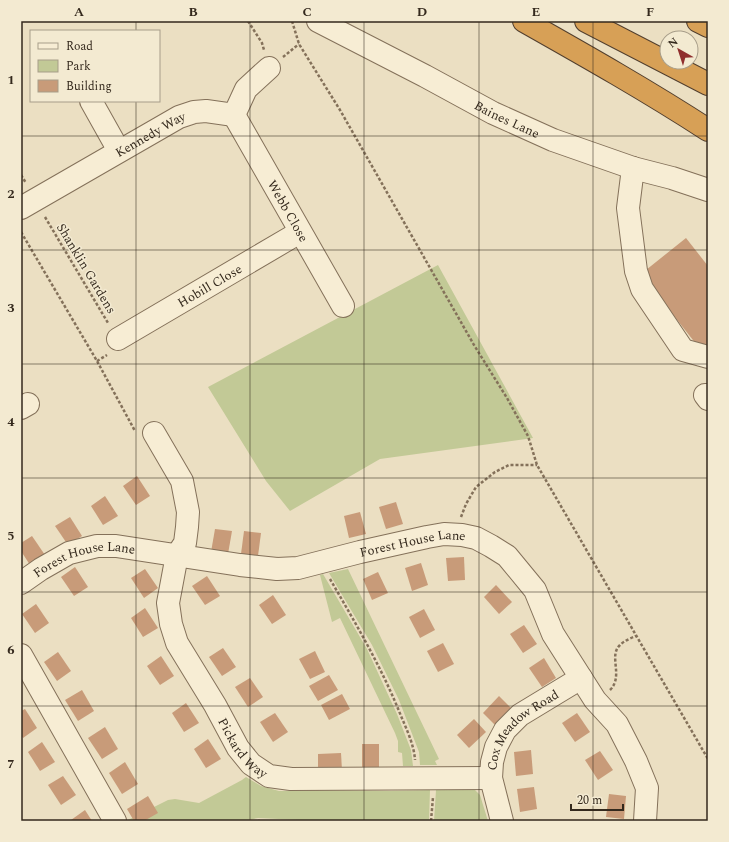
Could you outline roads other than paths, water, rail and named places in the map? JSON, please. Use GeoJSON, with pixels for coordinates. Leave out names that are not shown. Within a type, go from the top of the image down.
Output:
{"type":"FeatureCollection","features":[{"type":"Feature","properties":{"kind":"highway"},"geometry":{"type":"LineString","coordinates":[[524,21],[670,105],[708,130]]}},
{"type":"Feature","properties":{"kind":"highway"},"geometry":{"type":"LineString","coordinates":[[586,21],[708,84]]}},
{"type":"Feature","properties":{"kind":"highway"},"geometry":{"type":"LineString","coordinates":[[698,21],[708,26]]}},
{"type":"Feature","properties":{"kind":"street","name":"Baines Lane"},"geometry":{"type":"LineString","coordinates":[[318,21],[493,113],[553,140],[633,168],[672,178],[708,190]]}},
{"type":"Feature","properties":{"kind":"street"},"geometry":{"type":"LineString","coordinates":[[234,115],[246,89],[269,68]]}},
{"type":"Feature","properties":{"kind":"street"},"geometry":{"type":"LineString","coordinates":[[92,102],[120,151]]}},
{"type":"Feature","properties":{"kind":"street","name":"Kennedy Way"},"geometry":{"type":"LineString","coordinates":[[28,204],[180,117],[194,112],[206,111],[234,115]]}},
{"type":"Feature","properties":{"kind":"street","name":"Webb Close"},"geometry":{"type":"LineString","coordinates":[[234,115],[343,306]]}},
{"type":"Feature","properties":{"kind":"street"},"geometry":{"type":"LineString","coordinates":[[633,168],[628,208],[636,271],[642,289],[683,350],[708,357]]}},
{"type":"Feature","properties":{"kind":"street","name":"Hobill Close"},"geometry":{"type":"LineString","coordinates":[[118,339],[300,232]]}},
{"type":"Feature","properties":{"kind":"street","name":"Pickard Way"},"geometry":{"type":"LineString","coordinates":[[142,433],[182,481],[188,512],[184,543],[176,555],[168,603],[171,624],[177,643],[215,705],[238,748],[251,764],[269,776],[290,779],[491,778]]}},
{"type":"Feature","properties":{"kind":"street","name":"Forest House Lane"},"geometry":{"type":"LineString","coordinates":[[21,583],[41,569],[69,554],[97,546],[116,546],[240,565],[277,569],[298,568],[360,552],[444,534],[462,535],[476,538],[507,556],[535,590],[545,611],[553,634],[595,700],[617,724],[636,761],[647,788],[645,821]]}},
{"type":"Feature","properties":{"kind":"street"},"geometry":{"type":"LineString","coordinates":[[21,655],[116,821]]}},
{"type":"Feature","properties":{"kind":"street","name":"Cox Meadow Road"},"geometry":{"type":"LineString","coordinates":[[502,821],[491,778],[492,762],[496,747],[505,730],[520,715],[581,678]]}}]}
